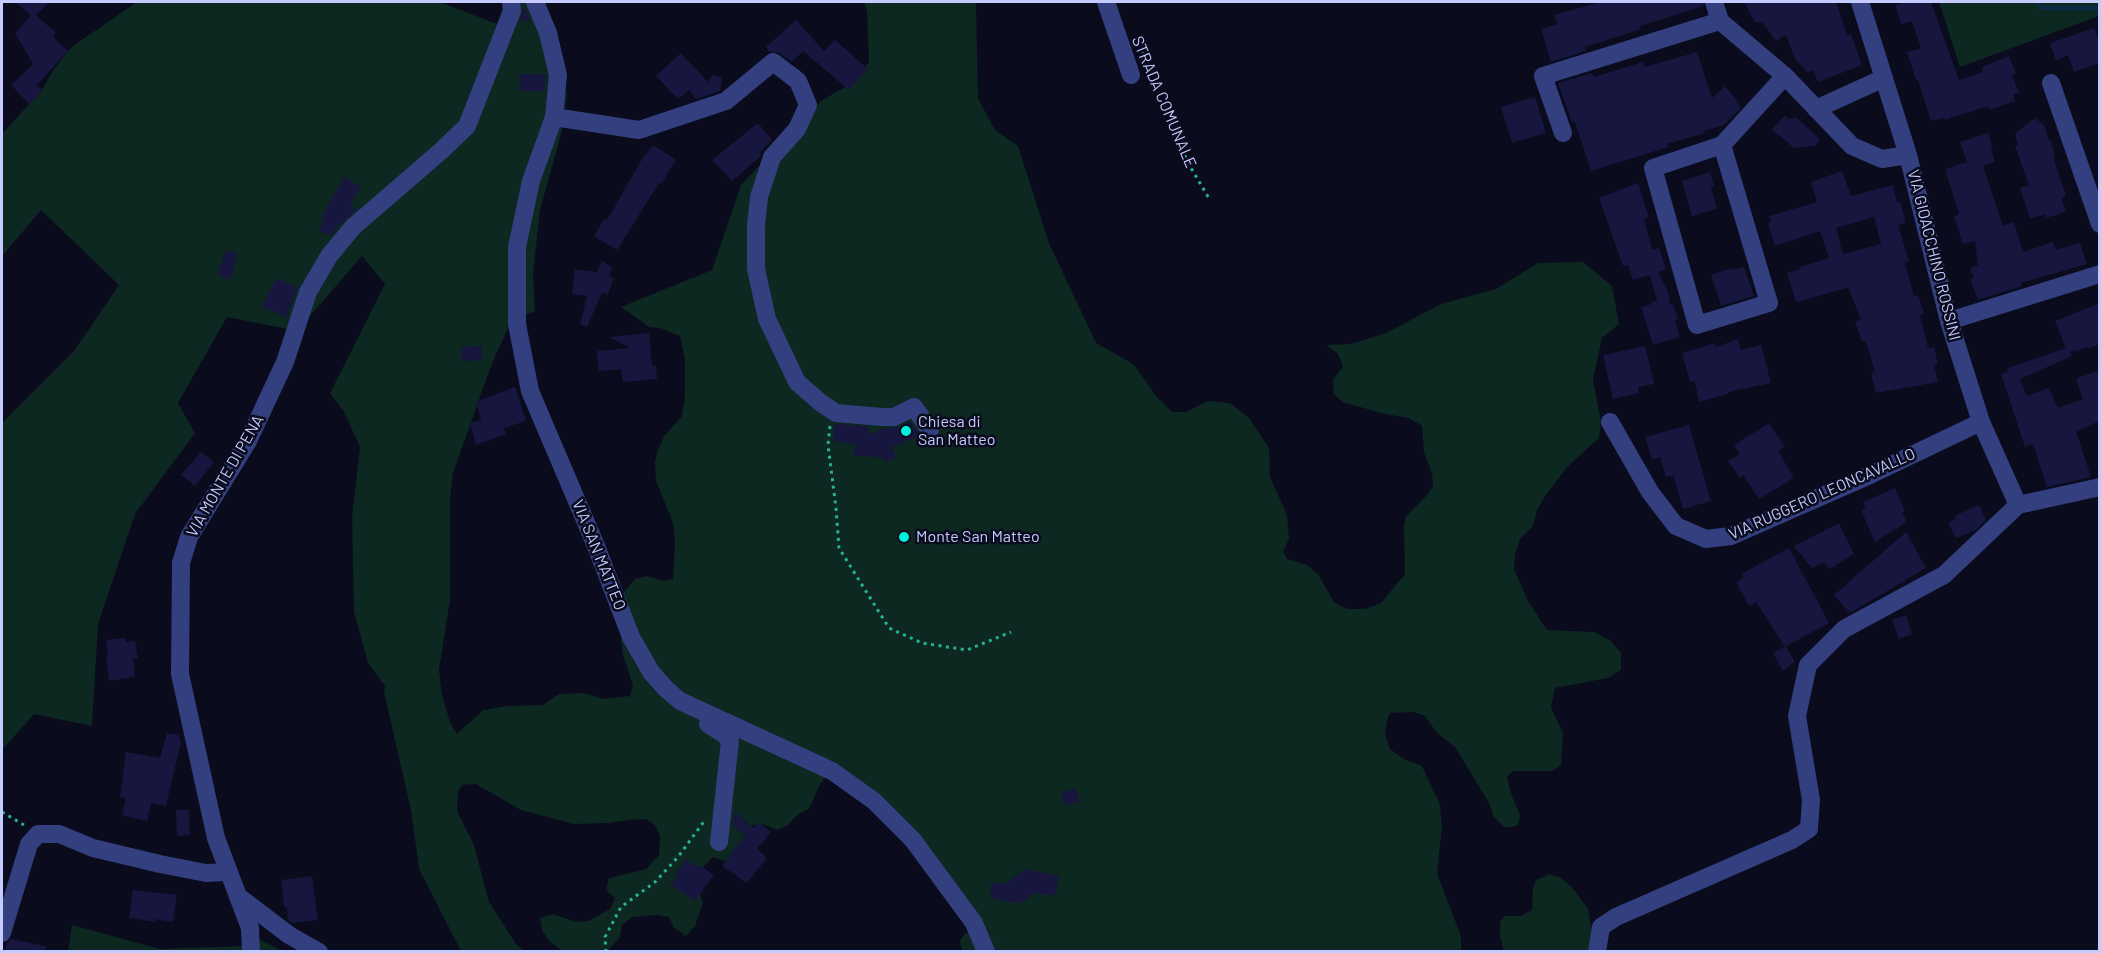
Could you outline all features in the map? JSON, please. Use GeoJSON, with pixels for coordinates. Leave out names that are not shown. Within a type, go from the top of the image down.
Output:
{"type":"FeatureCollection","features":[{"type":"Feature","properties":{"kind":"street","name":"VIA MONTE DI PENA"},"geometry":{"type":"LineString","coordinates":[[251,951],[250,928],[216,838],[180,674],[181,563],[189,537],[248,441],[285,362],[308,292],[329,256],[353,227],[441,152],[467,126],[512,11],[512,2]]}},
{"type":"Feature","properties":{"kind":"street","name":"VIA SAN MATTEO"},"geometry":{"type":"LineString","coordinates":[[535,2],[548,33],[558,75],[554,117],[531,181],[517,247],[517,324],[530,391],[596,546],[631,637],[651,672],[680,701],[831,771],[874,801],[913,840],[974,923],[986,951]]}},
{"type":"Feature","properties":{"kind":"street"},"geometry":{"type":"LineString","coordinates":[[1106,2],[1131,75]]}},
{"type":"Feature","properties":{"kind":"street"},"geometry":{"type":"LineString","coordinates":[[1714,2],[1720,21],[1785,76],[1852,146],[1882,159],[1908,155]]}},
{"type":"Feature","properties":{"kind":"street","name":"VIA GIOACCHINO ROSSINI"},"geometry":{"type":"LineString","coordinates":[[1860,2],[1908,155],[1949,321],[1981,422],[2018,505]]}},
{"type":"Feature","properties":{"kind":"street"},"geometry":{"type":"LineString","coordinates":[[1563,133],[1543,76],[1720,21]]}},
{"type":"Feature","properties":{"kind":"street"},"geometry":{"type":"LineString","coordinates":[[554,117],[639,130],[726,101],[773,62],[798,81],[808,105],[796,129],[772,157],[759,196],[756,225],[756,269],[767,319],[797,382],[827,407],[836,413],[888,417],[894,417],[914,407],[930,430]]}},
{"type":"Feature","properties":{"kind":"street"},"geometry":{"type":"LineString","coordinates":[[1722,145],[1769,303],[1697,325],[1653,168],[1722,145],[1785,76]]}},
{"type":"Feature","properties":{"kind":"street"},"geometry":{"type":"LineString","coordinates":[[1816,109],[1884,78]]}},
{"type":"Feature","properties":{"kind":"street"},"geometry":{"type":"LineString","coordinates":[[2051,83],[2100,224]]}},
{"type":"Feature","properties":{"kind":"street"},"geometry":{"type":"LineString","coordinates":[[1949,321],[2100,274]]}},
{"type":"Feature","properties":{"kind":"street","name":"VIA RUGGERO LEONCAVALLO"},"geometry":{"type":"LineString","coordinates":[[1610,422],[1650,492],[1676,526],[1707,539],[1731,536],[1870,475],[1981,422]]}},
{"type":"Feature","properties":{"kind":"street"},"geometry":{"type":"LineString","coordinates":[[1597,951],[1601,927],[1616,917],[1792,840],[1809,829],[1811,800],[1797,716],[1808,665],[1844,629],[1944,575],[2018,505],[2100,487]]}},
{"type":"Feature","properties":{"kind":"street"},"geometry":{"type":"LineString","coordinates":[[680,701],[693,715],[724,734],[730,741],[719,842]]}},
{"type":"Feature","properties":{"kind":"street"},"geometry":{"type":"LineString","coordinates":[[2,933],[29,844],[38,834],[59,834],[93,848],[160,864],[206,873],[227,872]]}},
{"type":"Feature","properties":{"kind":"street"},"geometry":{"type":"LineString","coordinates":[[239,897],[289,935],[319,951]]}},
{"type":"Feature","properties":{"kind":"path","name":"STRADA COMUNALE"},"geometry":{"type":"LineString","coordinates":[[1139,42],[1188,163],[1210,200]]}},
{"type":"Feature","properties":{"kind":"path"},"geometry":{"type":"LineString","coordinates":[[827,407],[831,418],[828,446],[839,548],[889,628],[922,643],[967,650],[1011,632]]}},
{"type":"Feature","properties":{"kind":"path"},"geometry":{"type":"LineString","coordinates":[[2,812],[38,834]]}},
{"type":"Feature","properties":{"kind":"path"},"geometry":{"type":"LineString","coordinates":[[606,951],[605,937],[621,907],[655,882],[678,857],[706,818]]}},
{"type":"Feature","properties":{"kind":"green space"},"geometry":{"type":"Polygon","coordinates":[[[137,2],[440,2],[497,24],[505,2],[545,2],[549,11],[561,56],[567,96],[562,131],[540,210],[533,274],[535,311],[511,321],[491,366],[453,473],[450,499],[450,600],[439,670],[442,695],[450,722],[457,734],[483,710],[507,706],[543,705],[559,694],[584,693],[604,699],[630,696],[633,685],[623,655],[618,615],[624,592],[635,579],[647,576],[662,581],[673,579],[675,542],[673,523],[656,481],[655,463],[664,436],[682,416],[685,395],[685,359],[680,336],[660,328],[649,327],[621,307],[712,270],[741,185],[821,101],[845,87],[869,62],[867,12],[864,2],[976,2],[978,98],[995,130],[1018,146],[1049,243],[1096,343],[1130,362],[1156,396],[1172,412],[1186,412],[1208,401],[1230,403],[1249,418],[1269,448],[1270,477],[1287,515],[1289,539],[1283,551],[1287,559],[1307,565],[1318,574],[1334,602],[1347,609],[1365,609],[1381,603],[1405,574],[1404,526],[1406,516],[1433,486],[1432,473],[1424,452],[1422,426],[1409,418],[1342,402],[1334,394],[1333,381],[1343,367],[1338,354],[1326,345],[1351,344],[1386,333],[1441,304],[1496,289],[1538,263],[1583,262],[1612,286],[1619,324],[1602,338],[1593,380],[1601,422],[1599,438],[1567,467],[1546,495],[1537,510],[1533,526],[1520,539],[1515,554],[1514,569],[1528,601],[1547,630],[1594,632],[1611,641],[1621,653],[1621,670],[1608,678],[1555,688],[1551,707],[1563,734],[1561,765],[1552,771],[1513,771],[1507,777],[1520,815],[1518,825],[1512,827],[1504,827],[1494,817],[1489,803],[1455,747],[1437,733],[1425,716],[1414,712],[1390,713],[1387,721],[1385,735],[1390,749],[1404,759],[1422,766],[1440,805],[1442,828],[1437,873],[1461,936],[1461,951],[962,951],[960,941],[965,933],[978,933],[889,819],[826,776],[809,809],[797,815],[788,825],[777,830],[765,825],[753,825],[737,859],[725,861],[713,857],[693,872],[703,903],[695,926],[686,936],[674,928],[669,917],[656,915],[632,917],[622,925],[620,937],[607,952],[562,951],[548,940],[542,930],[540,918],[553,914],[576,922],[588,921],[610,909],[615,898],[606,890],[609,878],[646,869],[659,855],[660,836],[655,825],[646,819],[574,824],[521,810],[476,784],[462,785],[458,791],[457,811],[474,845],[489,902],[516,944],[524,951],[461,951],[419,869],[411,810],[384,692],[385,686],[368,663],[354,612],[352,517],[360,447],[344,412],[330,393],[385,284],[362,256],[297,331],[227,317],[178,403],[195,433],[135,514],[98,624],[92,726],[34,714],[2,750],[2,423],[74,351],[119,285],[41,210],[2,256],[2,134],[42,90],[68,51],[137,2]]]}},
{"type":"Feature","properties":{"kind":"green space"},"geometry":{"type":"Polygon","coordinates":[[[1939,2],[2099,2],[2099,16],[1960,67],[1939,2]]]}},
{"type":"Feature","properties":{"kind":"green space"},"geometry":{"type":"Polygon","coordinates":[[[1549,874],[1561,878],[1572,887],[1588,909],[1592,931],[1592,951],[1504,951],[1500,937],[1500,922],[1505,916],[1520,916],[1532,910],[1533,887],[1536,880],[1549,874]]]}},
{"type":"Feature","properties":{"kind":"green space"},"geometry":{"type":"Polygon","coordinates":[[[72,925],[160,949],[245,946],[255,937],[283,951],[68,952],[72,925]]]}},
{"type":"Feature","properties":{"kind":"building"},"geometry":{"type":"Polygon","coordinates":[[[15,2],[50,2],[36,15],[56,33],[53,37],[68,51],[37,85],[43,91],[29,104],[11,85],[33,64],[15,33],[31,15],[15,2]]]}},
{"type":"Feature","properties":{"kind":"building"},"geometry":{"type":"Polygon","coordinates":[[[1601,2],[1703,2],[1704,6],[1640,26],[1641,29],[1585,47],[1586,51],[1551,62],[1541,29],[1558,24],[1554,15],[1601,2]]]}},
{"type":"Feature","properties":{"kind":"building"},"geometry":{"type":"Polygon","coordinates":[[[1744,2],[1836,2],[1847,35],[1851,34],[1862,65],[1818,82],[1813,70],[1807,72],[1795,59],[1786,35],[1776,41],[1763,23],[1755,22],[1744,2]]]}},
{"type":"Feature","properties":{"kind":"building"},"geometry":{"type":"Polygon","coordinates":[[[1906,2],[1931,2],[1959,80],[1983,72],[1982,67],[2009,56],[2016,73],[2012,75],[2019,93],[2013,94],[2015,101],[1989,110],[1988,106],[1945,120],[1945,118],[1931,121],[1907,52],[1921,49],[1912,21],[1901,24],[1895,5],[1906,2]]]}},
{"type":"Feature","properties":{"kind":"building"},"geometry":{"type":"Polygon","coordinates":[[[523,8],[525,8],[530,20],[520,21],[523,8]]]}},
{"type":"Feature","properties":{"kind":"building"},"geometry":{"type":"Polygon","coordinates":[[[796,20],[824,51],[835,40],[868,69],[849,90],[803,51],[792,62],[779,53],[769,52],[766,47],[796,20]]]}},
{"type":"Feature","properties":{"kind":"building"},"geometry":{"type":"Polygon","coordinates":[[[2094,28],[2100,42],[2100,63],[2074,72],[2068,55],[2056,61],[2050,43],[2094,28]]]}},
{"type":"Feature","properties":{"kind":"building"},"geometry":{"type":"Polygon","coordinates":[[[1697,52],[1712,98],[1725,86],[1741,108],[1724,125],[1704,131],[1705,133],[1591,171],[1575,122],[1572,123],[1558,83],[1592,73],[1594,77],[1643,62],[1645,67],[1697,52]]]}},
{"type":"Feature","properties":{"kind":"building"},"geometry":{"type":"Polygon","coordinates":[[[681,53],[708,82],[713,74],[722,78],[720,91],[696,99],[689,90],[678,99],[656,76],[681,53]]]}},
{"type":"Feature","properties":{"kind":"building"},"geometry":{"type":"Polygon","coordinates":[[[519,74],[546,74],[545,91],[520,91],[519,74]]]}},
{"type":"Feature","properties":{"kind":"building"},"geometry":{"type":"Polygon","coordinates":[[[1535,97],[1546,133],[1512,143],[1501,107],[1535,97]]]}},
{"type":"Feature","properties":{"kind":"building"},"geometry":{"type":"Polygon","coordinates":[[[1785,115],[1788,119],[1797,118],[1820,139],[1815,146],[1794,148],[1772,129],[1785,115]]]}},
{"type":"Feature","properties":{"kind":"building"},"geometry":{"type":"Polygon","coordinates":[[[2035,118],[2044,125],[2049,141],[2051,141],[2055,156],[2053,157],[2066,196],[2061,198],[2066,212],[2046,218],[2045,214],[2030,219],[2020,188],[2029,185],[2015,146],[2018,145],[2015,133],[2035,118]]]}},
{"type":"Feature","properties":{"kind":"building"},"geometry":{"type":"Polygon","coordinates":[[[758,123],[772,140],[760,152],[761,156],[732,181],[712,160],[758,123]]]}},
{"type":"Feature","properties":{"kind":"building"},"geometry":{"type":"Polygon","coordinates":[[[1988,133],[1995,162],[1983,166],[2003,226],[2014,222],[2023,252],[2053,242],[2056,250],[2080,243],[2087,264],[2021,283],[2022,286],[1978,300],[1970,279],[1974,278],[1970,268],[1978,265],[1975,241],[1963,244],[1954,216],[1959,214],[1945,169],[1967,162],[1960,142],[1988,133]]]}},
{"type":"Feature","properties":{"kind":"building"},"geometry":{"type":"Polygon","coordinates":[[[653,145],[676,160],[617,250],[594,236],[653,145]]]}},
{"type":"Feature","properties":{"kind":"building"},"geometry":{"type":"Polygon","coordinates":[[[1842,171],[1851,196],[1893,185],[1906,223],[1898,225],[1909,261],[1905,263],[1914,296],[1918,295],[1924,313],[1920,315],[1928,348],[1934,347],[1938,364],[1934,365],[1938,382],[1876,393],[1871,373],[1875,372],[1866,341],[1862,342],[1855,321],[1861,320],[1849,289],[1796,302],[1787,273],[1829,258],[1820,231],[1775,246],[1768,224],[1771,220],[1769,216],[1817,202],[1811,182],[1842,171]],[[1874,217],[1836,228],[1843,254],[1881,244],[1874,217]]]}},
{"type":"Feature","properties":{"kind":"building"},"geometry":{"type":"Polygon","coordinates":[[[1710,172],[1714,186],[1711,187],[1717,209],[1692,216],[1682,181],[1710,172]]]}},
{"type":"Feature","properties":{"kind":"building"},"geometry":{"type":"Polygon","coordinates":[[[344,177],[361,187],[350,205],[357,209],[337,227],[331,236],[319,231],[325,220],[321,218],[344,177]]]}},
{"type":"Feature","properties":{"kind":"building"},"geometry":{"type":"Polygon","coordinates":[[[1638,183],[1649,218],[1644,219],[1652,250],[1659,248],[1666,269],[1658,272],[1668,292],[1670,305],[1673,304],[1680,337],[1653,345],[1641,307],[1657,301],[1650,275],[1633,280],[1628,265],[1623,266],[1599,198],[1638,183]]]}},
{"type":"Feature","properties":{"kind":"building"},"geometry":{"type":"Polygon","coordinates":[[[226,250],[238,254],[230,280],[217,274],[226,250]]]}},
{"type":"Feature","properties":{"kind":"building"},"geometry":{"type":"Polygon","coordinates":[[[602,261],[613,268],[609,276],[614,278],[608,294],[602,293],[587,327],[580,324],[587,296],[572,294],[575,269],[597,272],[602,261]]]}},
{"type":"Feature","properties":{"kind":"building"},"geometry":{"type":"Polygon","coordinates":[[[1744,267],[1754,296],[1721,306],[1711,275],[1732,268],[1732,270],[1744,267]]]}},
{"type":"Feature","properties":{"kind":"building"},"geometry":{"type":"Polygon","coordinates":[[[277,278],[297,288],[286,318],[262,306],[277,278]]]}},
{"type":"Feature","properties":{"kind":"building"},"geometry":{"type":"Polygon","coordinates":[[[2100,303],[2100,344],[2070,352],[2072,356],[2020,379],[2027,396],[2049,388],[2058,408],[2083,399],[2077,378],[2100,370],[2100,421],[2076,431],[2091,477],[2047,487],[2033,444],[2025,447],[2001,374],[2009,371],[2008,368],[2066,348],[2055,321],[2100,303]]]}},
{"type":"Feature","properties":{"kind":"building"},"geometry":{"type":"Polygon","coordinates":[[[649,333],[652,366],[656,366],[657,379],[623,382],[621,369],[599,371],[597,351],[630,348],[609,337],[649,333]]]}},
{"type":"Feature","properties":{"kind":"building"},"geometry":{"type":"Polygon","coordinates":[[[1738,339],[1741,350],[1761,345],[1771,383],[1728,392],[1728,394],[1699,402],[1695,381],[1690,382],[1682,353],[1715,343],[1716,347],[1738,339]]]}},
{"type":"Feature","properties":{"kind":"building"},"geometry":{"type":"Polygon","coordinates":[[[482,346],[482,360],[462,361],[461,347],[482,346]]]}},
{"type":"Feature","properties":{"kind":"building"},"geometry":{"type":"Polygon","coordinates":[[[1645,346],[1654,384],[1638,387],[1639,393],[1613,399],[1603,355],[1645,346]]]}},
{"type":"Feature","properties":{"kind":"building"},"geometry":{"type":"Polygon","coordinates":[[[515,387],[526,421],[504,428],[506,434],[476,445],[470,423],[481,420],[476,402],[515,387]]]}},
{"type":"Feature","properties":{"kind":"building"},"geometry":{"type":"Polygon","coordinates":[[[910,421],[920,436],[892,447],[896,457],[885,462],[883,458],[854,455],[855,444],[833,441],[835,424],[869,427],[868,435],[885,428],[899,427],[910,421]]]}},
{"type":"Feature","properties":{"kind":"building"},"geometry":{"type":"Polygon","coordinates":[[[1769,423],[1785,447],[1778,451],[1794,478],[1759,499],[1743,475],[1740,478],[1728,461],[1740,454],[1734,445],[1769,423]]]}},
{"type":"Feature","properties":{"kind":"building"},"geometry":{"type":"Polygon","coordinates":[[[1689,425],[1711,501],[1683,509],[1673,475],[1666,477],[1660,457],[1652,460],[1645,437],[1689,425]]]}},
{"type":"Feature","properties":{"kind":"building"},"geometry":{"type":"Polygon","coordinates":[[[201,452],[214,462],[195,486],[181,475],[201,452]]]}},
{"type":"Feature","properties":{"kind":"building"},"geometry":{"type":"Polygon","coordinates":[[[1895,488],[1907,522],[1875,542],[1861,510],[1866,508],[1863,502],[1895,488]]]}},
{"type":"Feature","properties":{"kind":"building"},"geometry":{"type":"Polygon","coordinates":[[[1979,505],[1986,520],[1976,530],[1956,538],[1948,523],[1956,519],[1954,516],[1979,505]]]}},
{"type":"Feature","properties":{"kind":"building"},"geometry":{"type":"Polygon","coordinates":[[[1839,523],[1854,554],[1829,569],[1824,562],[1812,568],[1794,546],[1839,523]]]}},
{"type":"Feature","properties":{"kind":"building"},"geometry":{"type":"Polygon","coordinates":[[[1906,532],[1926,568],[1850,613],[1834,595],[1906,532]]]}},
{"type":"Feature","properties":{"kind":"building"},"geometry":{"type":"Polygon","coordinates":[[[1789,548],[1829,623],[1785,647],[1756,602],[1749,606],[1736,582],[1743,578],[1741,574],[1789,548]]]}},
{"type":"Feature","properties":{"kind":"building"},"geometry":{"type":"Polygon","coordinates":[[[1906,615],[1912,634],[1899,639],[1892,620],[1906,615]]]}},
{"type":"Feature","properties":{"kind":"building"},"geometry":{"type":"Polygon","coordinates":[[[125,638],[126,642],[135,641],[138,658],[133,659],[135,677],[109,681],[106,640],[125,638]]]}},
{"type":"Feature","properties":{"kind":"building"},"geometry":{"type":"Polygon","coordinates":[[[1786,646],[1795,662],[1783,671],[1773,653],[1786,646]]]}},
{"type":"Feature","properties":{"kind":"building"},"geometry":{"type":"Polygon","coordinates":[[[167,733],[179,735],[181,742],[166,806],[151,803],[147,821],[122,815],[126,798],[120,797],[126,752],[160,758],[167,733]]]}},
{"type":"Feature","properties":{"kind":"building"},"geometry":{"type":"Polygon","coordinates":[[[1075,788],[1080,801],[1066,806],[1061,793],[1075,788]]]}},
{"type":"Feature","properties":{"kind":"building"},"geometry":{"type":"Polygon","coordinates":[[[176,810],[189,810],[190,835],[177,836],[176,810]]]}},
{"type":"Feature","properties":{"kind":"building"},"geometry":{"type":"Polygon","coordinates":[[[735,811],[753,828],[758,822],[771,832],[757,849],[767,858],[747,883],[722,866],[745,835],[732,825],[735,811]]]}},
{"type":"Feature","properties":{"kind":"building"},"geometry":{"type":"Polygon","coordinates":[[[686,859],[698,868],[700,865],[714,875],[695,901],[671,885],[678,875],[675,874],[686,859]]]}},
{"type":"Feature","properties":{"kind":"building"},"geometry":{"type":"Polygon","coordinates":[[[1025,869],[1059,876],[1056,895],[1033,893],[1022,903],[996,900],[990,896],[991,883],[1006,884],[1025,869]]]}},
{"type":"Feature","properties":{"kind":"building"},"geometry":{"type":"Polygon","coordinates":[[[312,876],[318,920],[292,923],[288,920],[287,907],[284,907],[281,880],[312,876]]]}},
{"type":"Feature","properties":{"kind":"building"},"geometry":{"type":"Polygon","coordinates":[[[133,890],[177,895],[173,922],[129,918],[133,890]]]}},
{"type":"Feature","properties":{"kind":"building"},"geometry":{"type":"Polygon","coordinates":[[[11,939],[46,946],[45,951],[5,951],[11,939]]]}},
{"type":"Feature","properties":{"kind":"waterway"},"geometry":{"type":"LineString","coordinates":[[2037,2],[2042,8],[2100,8]]}},
{"type":"Feature","properties":{"kind":"place","name":"Chiesa di San Matteo"},"geometry":{"type":"Point","coordinates":[906,431]}},
{"type":"Feature","properties":{"kind":"place","name":"Monte San Matteo"},"geometry":{"type":"Point","coordinates":[904,537]}}]}
